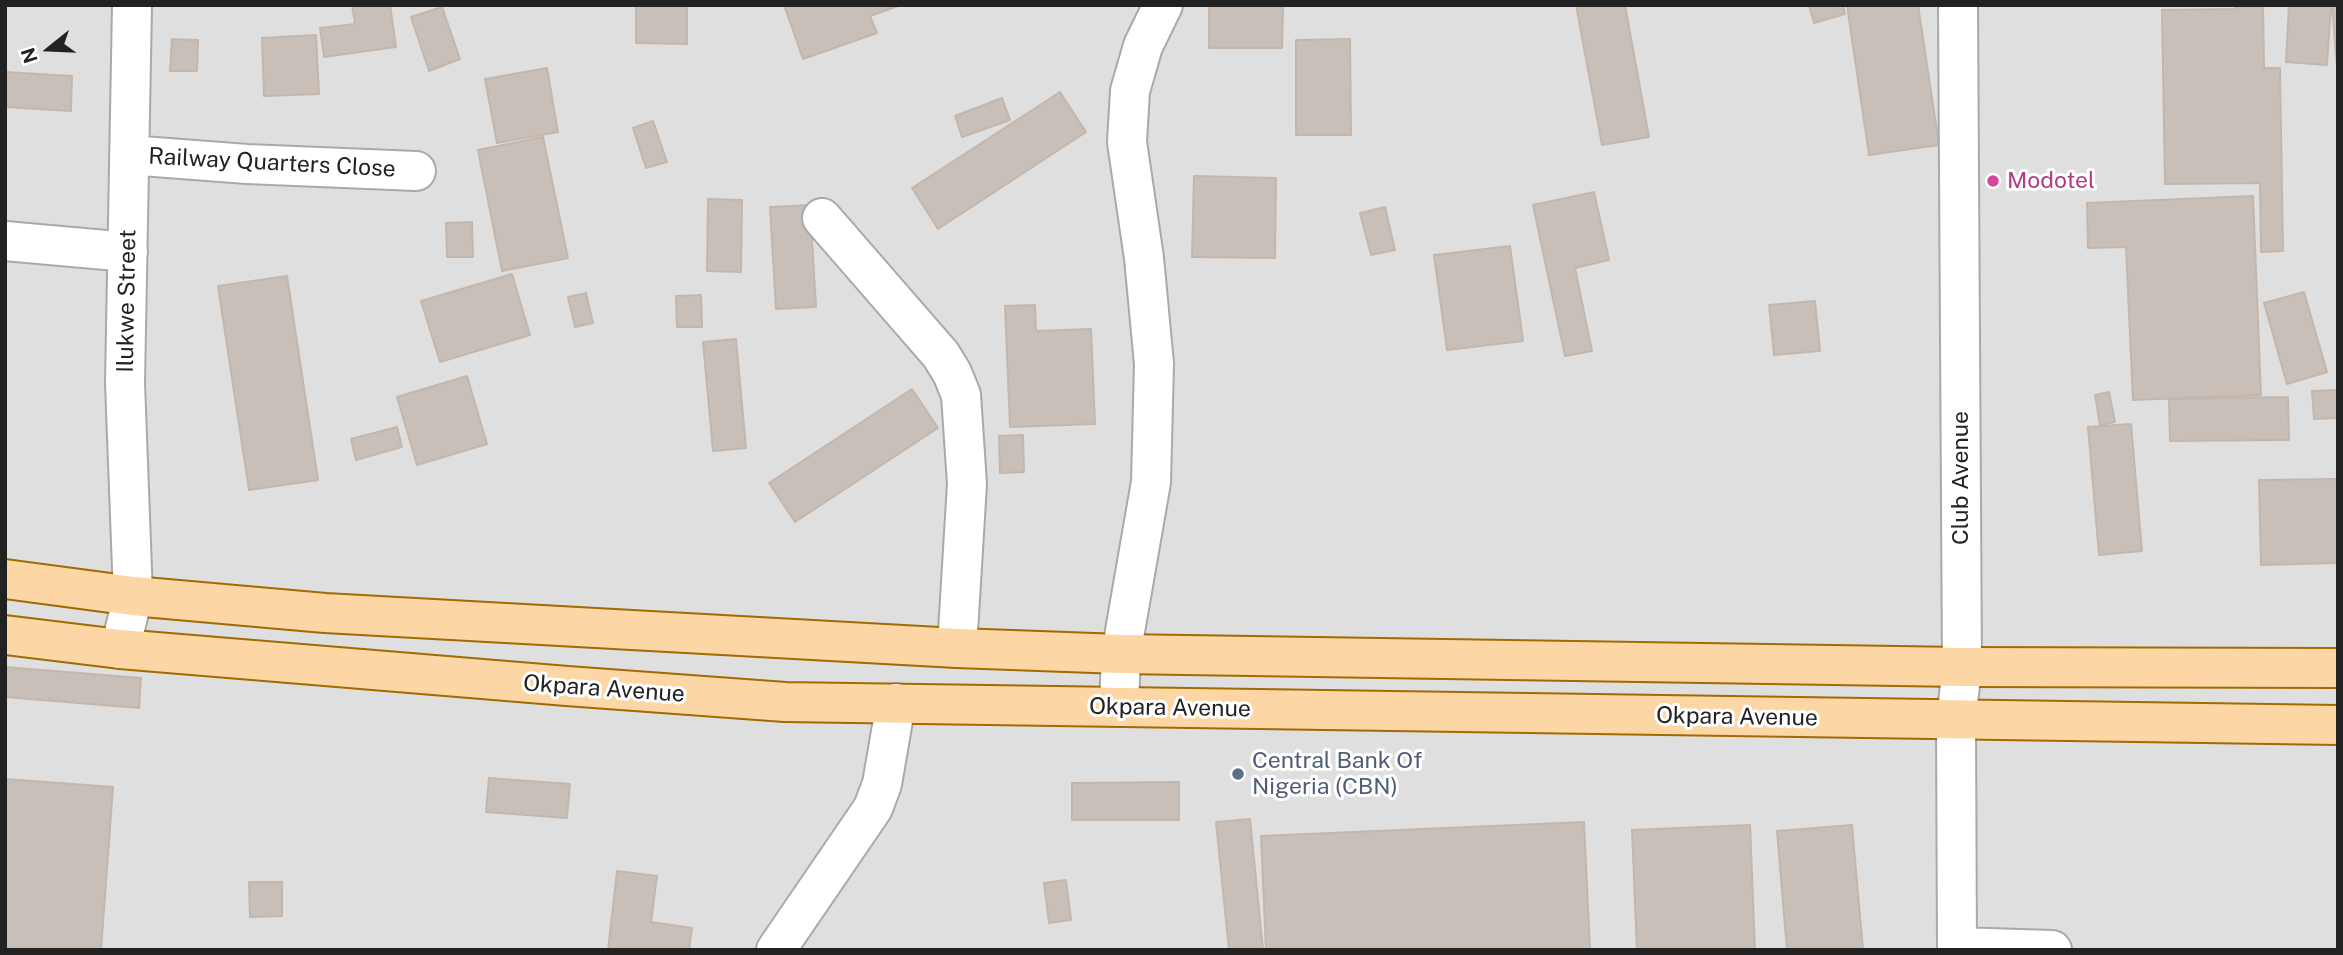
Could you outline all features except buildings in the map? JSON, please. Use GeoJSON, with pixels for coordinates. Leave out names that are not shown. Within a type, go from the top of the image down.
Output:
{"type":"FeatureCollection","features":[{"type":"Feature","properties":{"kind":"main road"},"geometry":{"type":"LineString","coordinates":[[5,579],[133,596],[325,613],[957,648],[1962,667],[2338,668]]}},
{"type":"Feature","properties":{"kind":"main road","name":"Okpara Avenue"},"geometry":{"type":"LineString","coordinates":[[5,635],[120,649],[785,702],[2338,725]]}},
{"type":"Feature","properties":{"kind":"street","name":"Ilukwe Street"},"geometry":{"type":"LineString","coordinates":[[120,649],[133,596],[125,383],[132,5]]}},
{"type":"Feature","properties":{"kind":"street"},"geometry":{"type":"LineString","coordinates":[[1119,707],[1121,653],[1152,482],[1154,364],[1144,258],[1126,142],[1130,91],[1143,46],[1163,5]]}},
{"type":"Feature","properties":{"kind":"street","name":"Club Avenue"},"geometry":{"type":"LineString","coordinates":[[1957,948],[1955,721],[1962,667],[1958,5]]}},
{"type":"Feature","properties":{"kind":"street","name":"Railway Quarters Close"},"geometry":{"type":"LineString","coordinates":[[129,155],[247,164],[416,171]]}},
{"type":"Feature","properties":{"kind":"street"},"geometry":{"type":"LineString","coordinates":[[822,218],[941,355],[961,395],[967,484],[957,648]]}},
{"type":"Feature","properties":{"kind":"street"},"geometry":{"type":"LineString","coordinates":[[5,241],[128,252]]}},
{"type":"Feature","properties":{"kind":"street"},"geometry":{"type":"LineString","coordinates":[[776,950],[873,808],[882,784],[896,703]]}},
{"type":"Feature","properties":{"kind":"street"},"geometry":{"type":"LineString","coordinates":[[1957,948],[2052,950]]}},
{"type":"Feature","properties":{"kind":"shaded area"},"geometry":{"type":"Polygon","coordinates":[[[5,5],[2338,5],[2338,950],[5,950],[5,5]]]}},
{"type":"Feature","properties":{"kind":"place","name":"Modotel"},"geometry":{"type":"Point","coordinates":[1993,181]}},
{"type":"Feature","properties":{"kind":"place","name":"Central Bank Of Nigeria (CBN)"},"geometry":{"type":"Point","coordinates":[1238,774]}}]}
